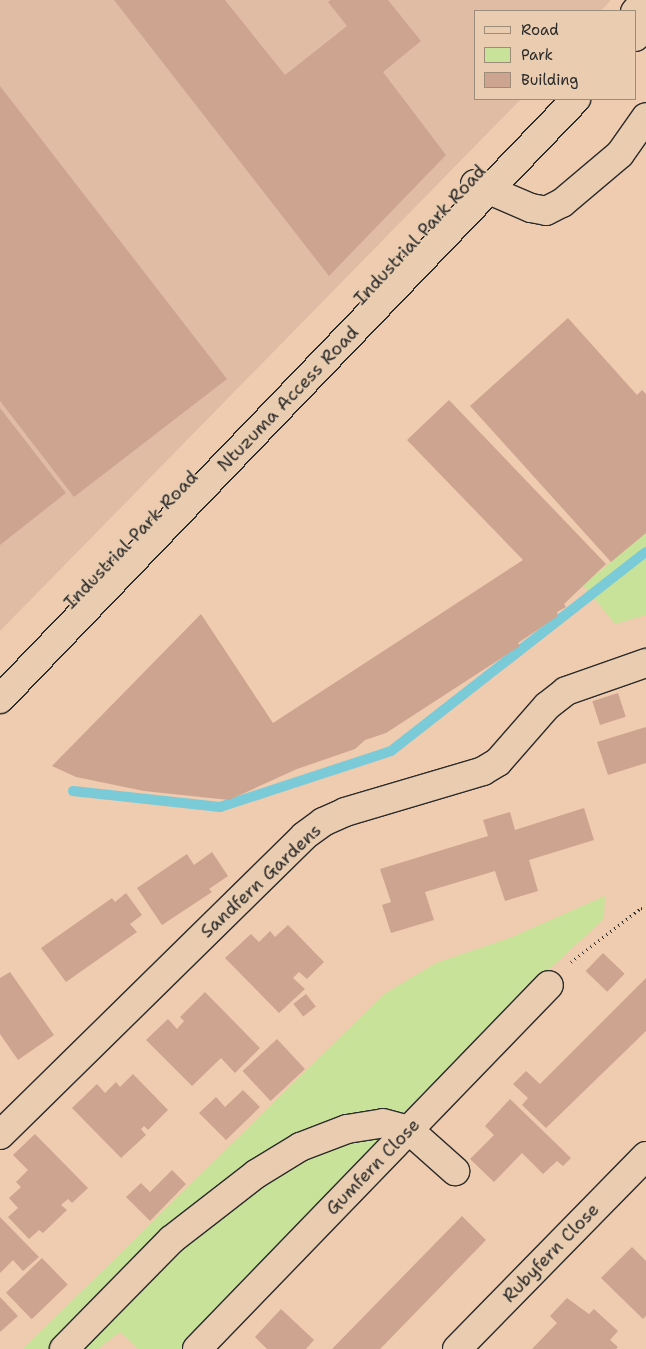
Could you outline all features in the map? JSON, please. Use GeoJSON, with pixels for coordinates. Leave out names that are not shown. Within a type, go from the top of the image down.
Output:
{"type":"FeatureCollection","features":[{"type":"Feature","properties":{"kind":"street"},"geometry":{"type":"LineString","coordinates":[[636,11],[645,0]]}},
{"type":"Feature","properties":{"kind":"street"},"geometry":{"type":"LineString","coordinates":[[636,36],[646,26]]}},
{"type":"Feature","properties":{"kind":"street","name":"Industrial Park Road"},"geometry":{"type":"LineString","coordinates":[[0,676],[300,366],[480,185],[550,100]]}},
{"type":"Feature","properties":{"kind":"street","name":"Ntuzuma Access Road"},"geometry":{"type":"LineString","coordinates":[[0,699],[480,185],[575,100]]}},
{"type":"Feature","properties":{"kind":"street"},"geometry":{"type":"LineString","coordinates":[[480,185],[531,208],[546,211],[562,203],[620,154],[646,117]]}},
{"type":"Feature","properties":{"kind":"street","name":"Sandfern Gardens"},"geometry":{"type":"LineString","coordinates":[[0,1135],[304,836],[345,812],[482,771],[498,762],[548,706],[566,691],[646,663]]}},
{"type":"Feature","properties":{"kind":"street","name":"Gumfern Close"},"geometry":{"type":"LineString","coordinates":[[197,1349],[549,985]]}},
{"type":"Feature","properties":{"kind":"street"},"geometry":{"type":"LineString","coordinates":[[64,1349],[171,1240],[256,1174],[300,1148],[347,1128],[383,1123],[409,1130],[455,1172]]}},
{"type":"Feature","properties":{"kind":"street","name":"Rubyfern Close"},"geometry":{"type":"LineString","coordinates":[[457,1349],[646,1156]]}},
{"type":"Feature","properties":{"kind":"path"},"geometry":{"type":"LineString","coordinates":[[549,985],[577,956],[641,908],[646,908]]}},
{"type":"Feature","properties":{"kind":"shaded area"},"geometry":{"type":"Polygon","coordinates":[[[0,0],[611,0],[602,10],[473,10],[473,100],[520,100],[0,631],[0,0]]]}},
{"type":"Feature","properties":{"kind":"green space"},"geometry":{"type":"Polygon","coordinates":[[[646,533],[646,615],[615,624],[583,585],[646,533]]]}},
{"type":"Feature","properties":{"kind":"green space"},"geometry":{"type":"Polygon","coordinates":[[[605,896],[604,919],[530,987],[182,1349],[138,1349],[120,1332],[98,1349],[23,1349],[384,994],[436,963],[512,937],[605,896]]]}},
{"type":"Feature","properties":{"kind":"building"},"geometry":{"type":"Polygon","coordinates":[[[114,0],[225,0],[285,75],[347,26],[328,2],[331,0],[388,0],[421,41],[383,72],[446,155],[329,276],[114,0]]]}},
{"type":"Feature","properties":{"kind":"building"},"geometry":{"type":"Polygon","coordinates":[[[0,86],[227,379],[74,497],[0,401],[0,86]]]}},
{"type":"Feature","properties":{"kind":"building"},"geometry":{"type":"Polygon","coordinates":[[[568,318],[637,395],[642,390],[646,394],[646,533],[611,562],[470,406],[568,318]]]}},
{"type":"Feature","properties":{"kind":"building"},"geometry":{"type":"Polygon","coordinates":[[[449,400],[606,564],[564,604],[566,607],[557,612],[558,616],[518,643],[520,646],[386,733],[365,740],[355,749],[297,769],[229,800],[144,791],[76,777],[52,766],[201,614],[273,723],[523,560],[407,440],[449,400]]]}},
{"type":"Feature","properties":{"kind":"building"},"geometry":{"type":"Polygon","coordinates":[[[0,408],[66,493],[0,545],[0,408]]]}},
{"type":"Feature","properties":{"kind":"building"},"geometry":{"type":"Polygon","coordinates":[[[618,693],[626,717],[600,725],[592,701],[618,693]]]}},
{"type":"Feature","properties":{"kind":"building"},"geometry":{"type":"Polygon","coordinates":[[[646,727],[646,763],[608,775],[597,742],[646,727]]]}},
{"type":"Feature","properties":{"kind":"building"},"geometry":{"type":"Polygon","coordinates":[[[584,808],[594,840],[529,860],[538,891],[505,901],[495,871],[425,892],[434,920],[391,933],[382,905],[391,902],[380,869],[488,836],[483,820],[510,812],[515,830],[584,808]]]}},
{"type":"Feature","properties":{"kind":"building"},"geometry":{"type":"Polygon","coordinates":[[[212,852],[228,876],[209,889],[212,892],[162,925],[137,888],[187,854],[194,865],[212,852]]]}},
{"type":"Feature","properties":{"kind":"building"},"geometry":{"type":"Polygon","coordinates":[[[126,893],[142,915],[130,924],[137,932],[66,982],[41,948],[112,898],[115,902],[126,893]]]}},
{"type":"Feature","properties":{"kind":"building"},"geometry":{"type":"Polygon","coordinates":[[[288,925],[324,962],[307,979],[299,972],[293,978],[305,989],[279,1013],[225,958],[251,934],[259,942],[270,931],[275,937],[288,925]]]}},
{"type":"Feature","properties":{"kind":"building"},"geometry":{"type":"Polygon","coordinates":[[[603,953],[625,974],[607,992],[586,971],[603,953]]]}},
{"type":"Feature","properties":{"kind":"building"},"geometry":{"type":"Polygon","coordinates":[[[10,972],[54,1035],[18,1060],[0,1034],[0,978],[10,972]]]}},
{"type":"Feature","properties":{"kind":"building"},"geometry":{"type":"Polygon","coordinates":[[[646,978],[646,1031],[546,1128],[522,1105],[528,1098],[513,1084],[526,1071],[540,1084],[646,978]]]}},
{"type":"Feature","properties":{"kind":"building"},"geometry":{"type":"Polygon","coordinates":[[[205,992],[260,1048],[235,1073],[221,1058],[192,1086],[146,1040],[168,1019],[177,1029],[184,1021],[180,1017],[205,992]]]}},
{"type":"Feature","properties":{"kind":"building"},"geometry":{"type":"Polygon","coordinates":[[[306,994],[316,1007],[303,1016],[293,1004],[306,994]]]}},
{"type":"Feature","properties":{"kind":"building"},"geometry":{"type":"Polygon","coordinates":[[[277,1039],[305,1069],[271,1101],[243,1071],[277,1039]]]}},
{"type":"Feature","properties":{"kind":"building"},"geometry":{"type":"Polygon","coordinates":[[[133,1074],[168,1110],[148,1130],[144,1126],[141,1129],[146,1135],[121,1158],[72,1108],[97,1084],[105,1093],[116,1082],[120,1087],[133,1074]]]}},
{"type":"Feature","properties":{"kind":"building"},"geometry":{"type":"Polygon","coordinates":[[[243,1090],[260,1107],[226,1140],[199,1113],[216,1097],[225,1107],[243,1090]]]}},
{"type":"Feature","properties":{"kind":"building"},"geometry":{"type":"Polygon","coordinates":[[[510,1099],[571,1158],[563,1166],[557,1161],[543,1174],[522,1153],[494,1182],[470,1159],[494,1135],[485,1126],[510,1099]]]}},
{"type":"Feature","properties":{"kind":"building"},"geometry":{"type":"Polygon","coordinates":[[[35,1134],[88,1188],[72,1203],[68,1199],[61,1205],[67,1210],[43,1233],[39,1230],[29,1239],[8,1217],[18,1208],[9,1198],[21,1187],[16,1182],[28,1170],[13,1155],[35,1134]]]}},
{"type":"Feature","properties":{"kind":"building"},"geometry":{"type":"Polygon","coordinates":[[[172,1170],[186,1184],[150,1221],[126,1197],[141,1183],[150,1192],[172,1170]]]}},
{"type":"Feature","properties":{"kind":"building"},"geometry":{"type":"Polygon","coordinates":[[[462,1216],[486,1240],[385,1344],[380,1349],[332,1349],[462,1216]]]}},
{"type":"Feature","properties":{"kind":"building"},"geometry":{"type":"Polygon","coordinates":[[[0,1217],[39,1257],[23,1271],[13,1260],[0,1273],[0,1217]]]}},
{"type":"Feature","properties":{"kind":"building"},"geometry":{"type":"Polygon","coordinates":[[[632,1247],[646,1261],[646,1316],[643,1319],[601,1278],[632,1247]]]}},
{"type":"Feature","properties":{"kind":"building"},"geometry":{"type":"Polygon","coordinates":[[[42,1258],[68,1285],[32,1319],[6,1293],[42,1258]]]}},
{"type":"Feature","properties":{"kind":"building"},"geometry":{"type":"Polygon","coordinates":[[[0,1297],[18,1316],[0,1332],[0,1297]]]}},
{"type":"Feature","properties":{"kind":"building"},"geometry":{"type":"Polygon","coordinates":[[[567,1298],[589,1314],[594,1309],[618,1331],[610,1340],[618,1347],[616,1349],[532,1349],[557,1323],[550,1316],[567,1298]]]}},
{"type":"Feature","properties":{"kind":"building"},"geometry":{"type":"Polygon","coordinates":[[[281,1309],[314,1340],[306,1349],[267,1349],[255,1337],[281,1309]]]}},
{"type":"Feature","properties":{"kind":"waterway"},"geometry":{"type":"LineString","coordinates":[[73,791],[220,807],[391,751],[646,552]]}}]}
